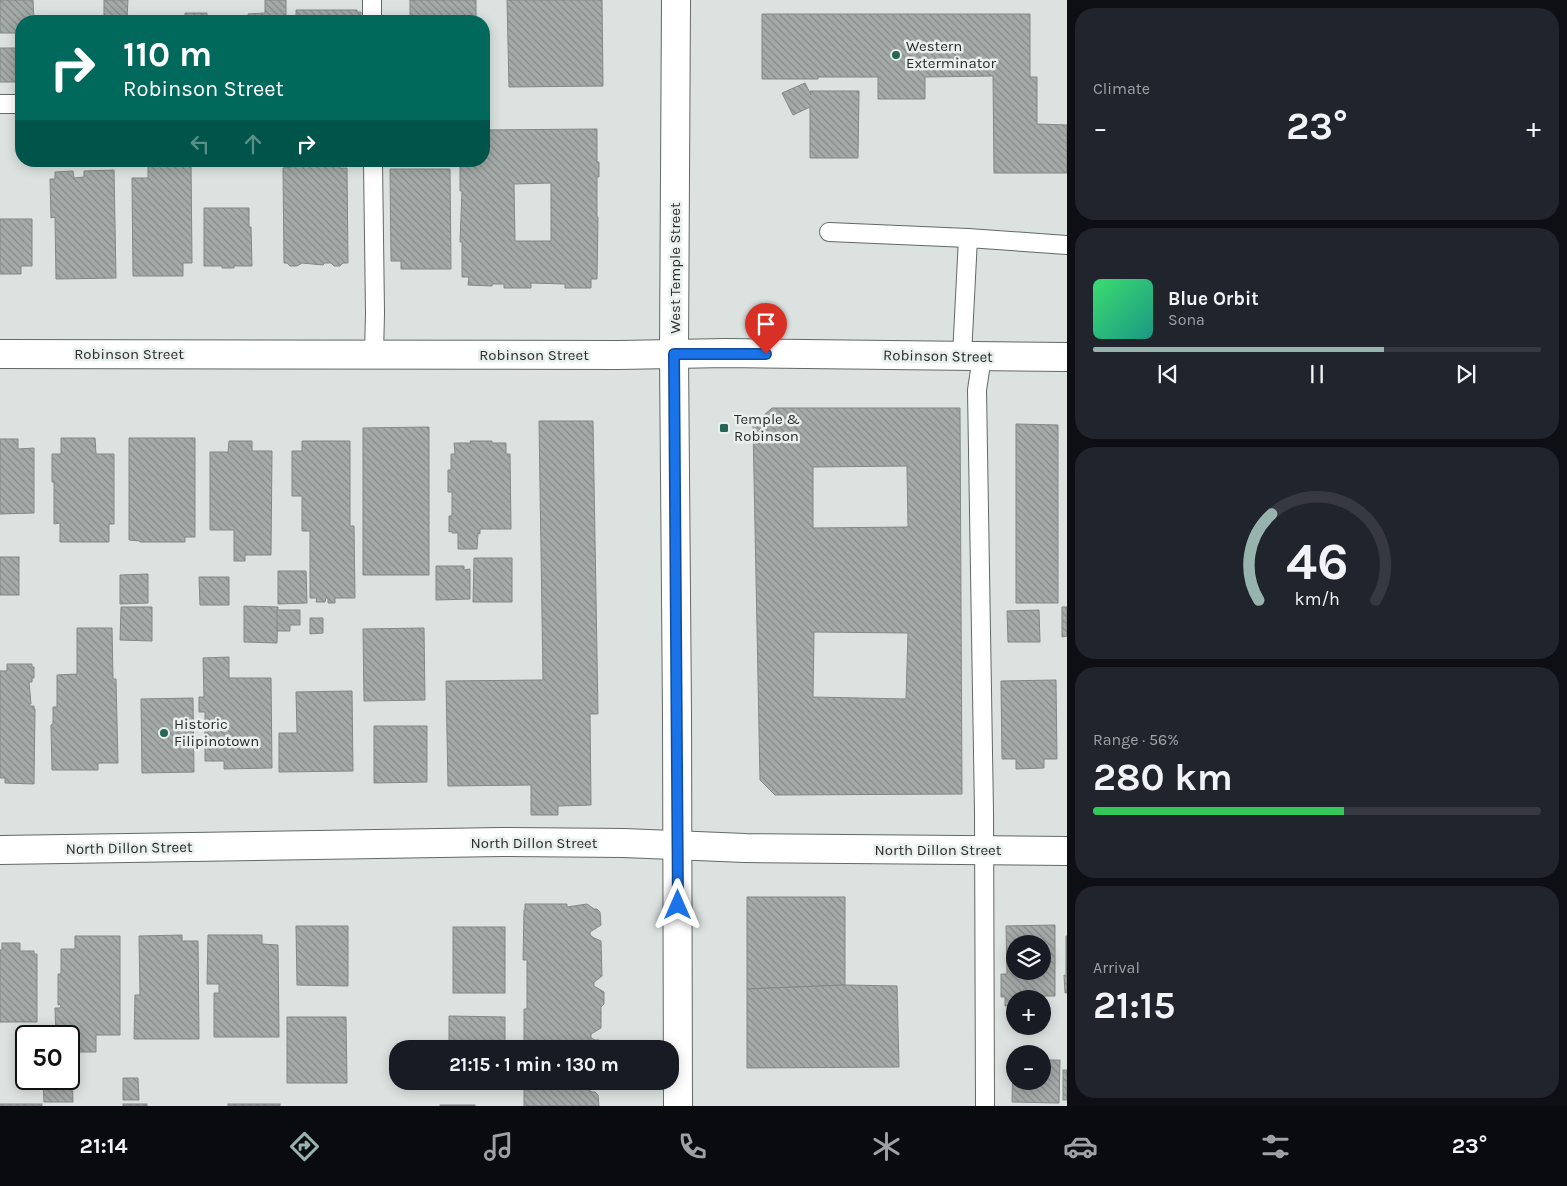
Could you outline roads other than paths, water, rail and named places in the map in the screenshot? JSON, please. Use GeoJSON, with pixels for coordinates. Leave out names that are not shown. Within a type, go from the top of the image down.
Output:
{"type":"FeatureCollection","features":[{"type":"Feature","properties":{"kind":"street","name":"West Temple Street"},"geometry":{"type":"LineString","coordinates":[[676,0],[674,354],[678,1106]]}},
{"type":"Feature","properties":{"kind":"street","name":"Robinson Street"},"geometry":{"type":"LineString","coordinates":[[0,354],[674,354],[1067,357]]}},
{"type":"Feature","properties":{"kind":"street","name":"North Dillon Street"},"geometry":{"type":"LineString","coordinates":[[0,850],[501,842],[1067,851]]}},
{"type":"Feature","properties":{"kind":"lane"},"geometry":{"type":"LineString","coordinates":[[372,0],[372,15]]}},
{"type":"Feature","properties":{"kind":"lane"},"geometry":{"type":"LineString","coordinates":[[0,104],[15,104]]}},
{"type":"Feature","properties":{"kind":"lane"},"geometry":{"type":"LineString","coordinates":[[373,167],[374,354]]}},
{"type":"Feature","properties":{"kind":"lane"},"geometry":{"type":"LineString","coordinates":[[829,232],[968,238],[1067,245]]}},
{"type":"Feature","properties":{"kind":"lane"},"geometry":{"type":"LineString","coordinates":[[968,238],[972,356],[977,390],[985,850],[985,1106]]}},
{"type":"Feature","properties":{"kind":"place","name":"Western Exterminator"},"geometry":{"type":"Point","coordinates":[896,55]}},
{"type":"Feature","properties":{"kind":"place","name":"Temple & Robinson"},"geometry":{"type":"Point","coordinates":[724,428]}},
{"type":"Feature","properties":{"kind":"place","name":"Historic Filipinotown"},"geometry":{"type":"Point","coordinates":[164,733]}}]}
